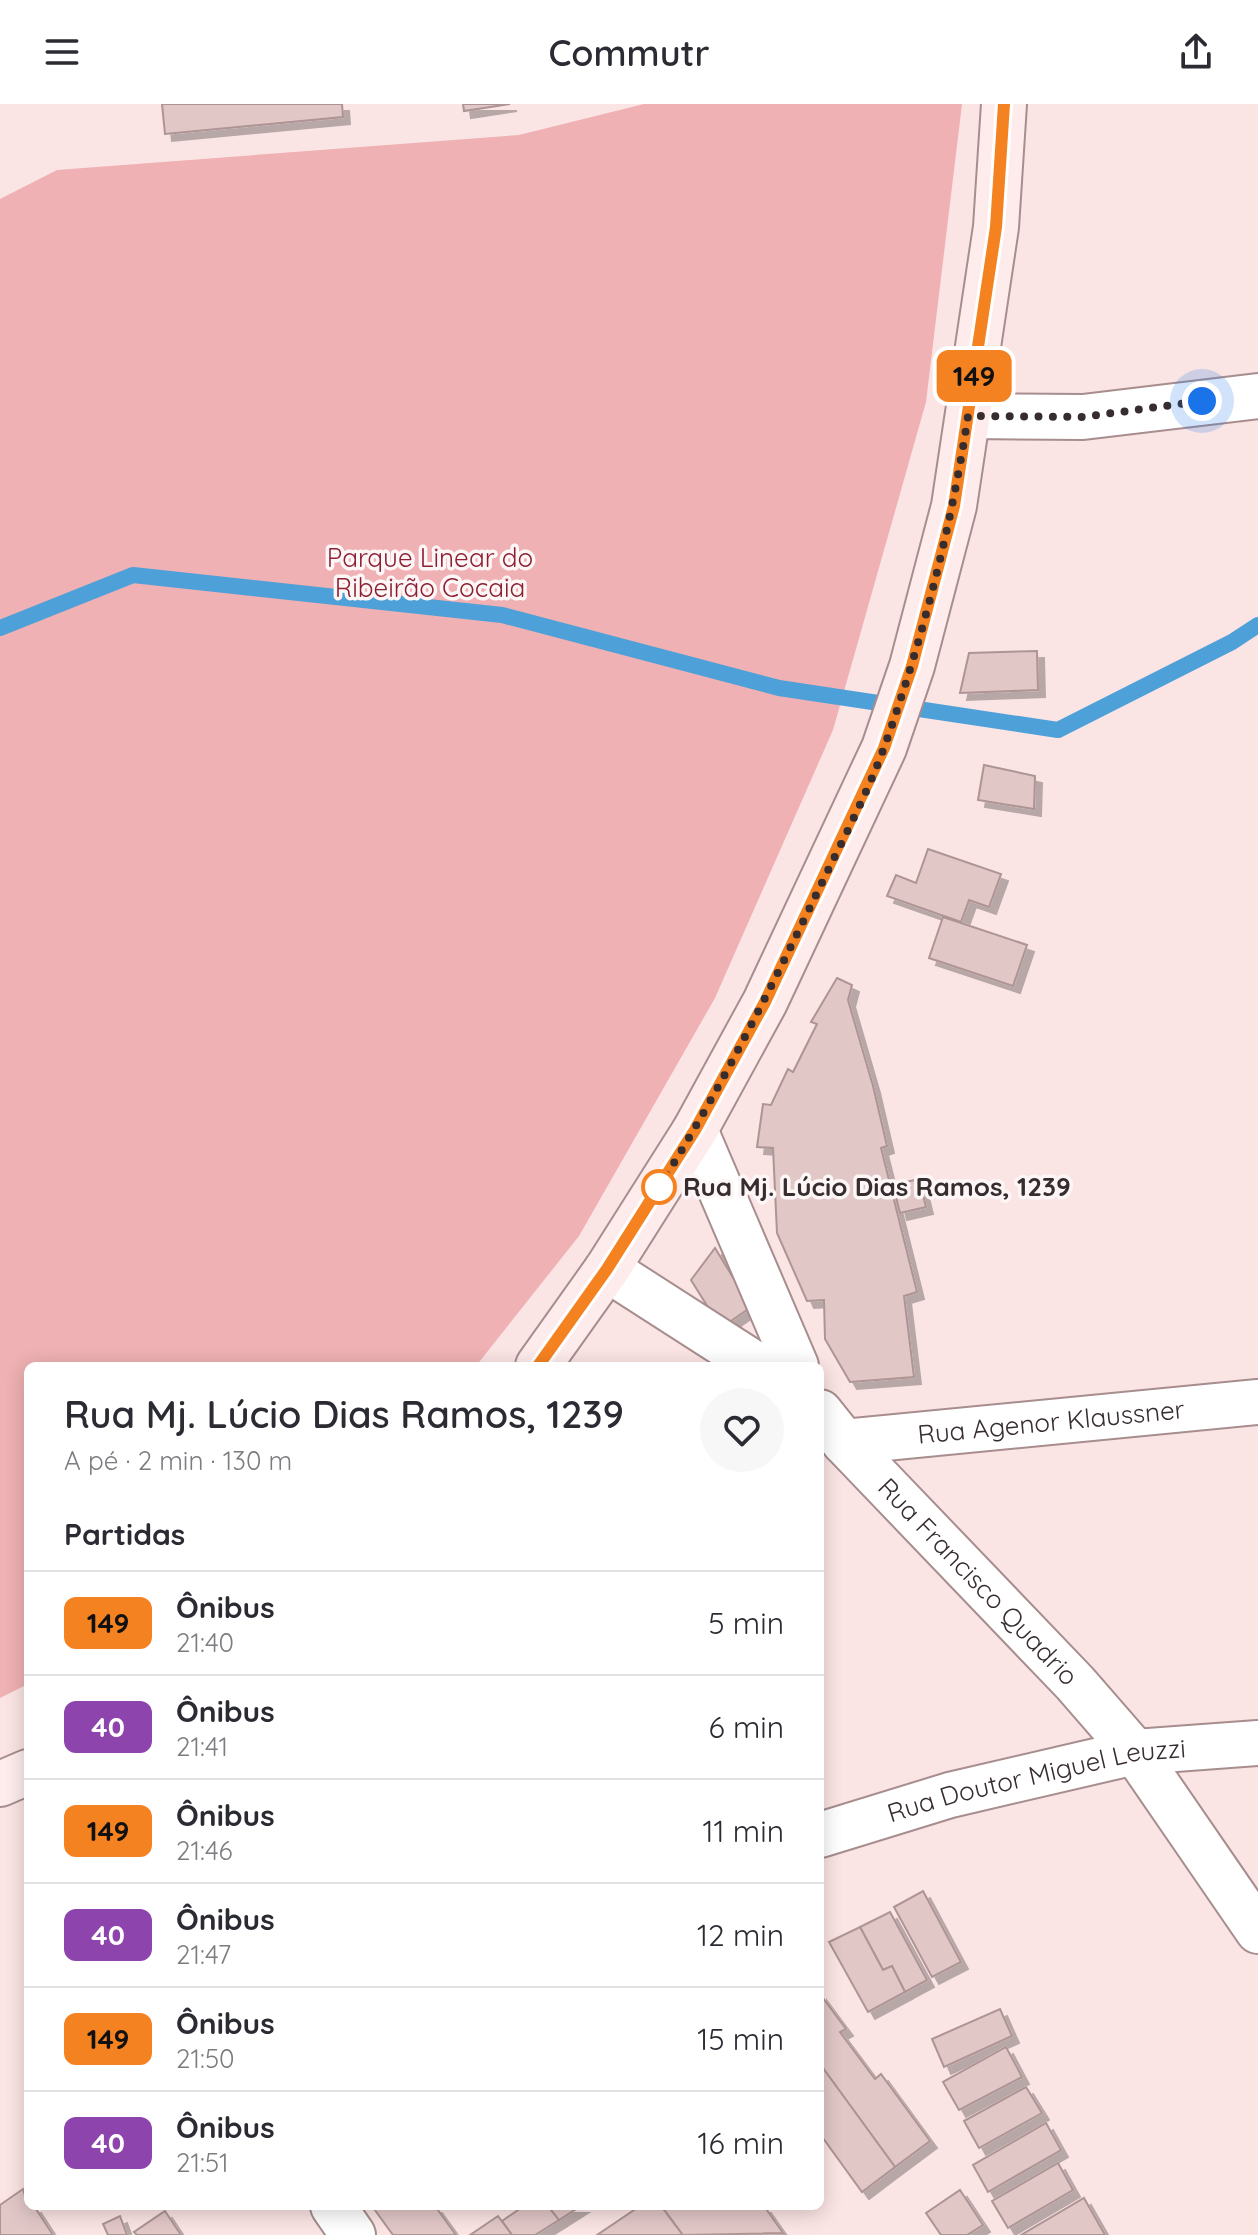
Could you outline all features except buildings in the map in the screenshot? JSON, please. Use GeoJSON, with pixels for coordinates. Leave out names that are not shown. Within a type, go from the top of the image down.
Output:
{"type":"FeatureCollection","features":[{"type":"Feature","properties":{"kind":"main road"},"geometry":{"type":"LineString","coordinates":[[541,1362],[607,1269],[695,1130],[765,1002],[884,748],[912,666],[954,506],[996,227],[1004,104]]}},
{"type":"Feature","properties":{"kind":"main road"},"geometry":{"type":"LineString","coordinates":[[0,1784],[24,1774]]}},
{"type":"Feature","properties":{"kind":"street"},"geometry":{"type":"LineString","coordinates":[[968,416],[1083,417],[1258,396]]}},
{"type":"Feature","properties":{"kind":"street"},"geometry":{"type":"LineString","coordinates":[[695,1130],[794,1362]]}},
{"type":"Feature","properties":{"kind":"street"},"geometry":{"type":"LineString","coordinates":[[607,1269],[752,1362]]}},
{"type":"Feature","properties":{"kind":"street","name":"Rua Agenor Klaussner"},"geometry":{"type":"LineString","coordinates":[[832,1427],[1258,1402]]}},
{"type":"Feature","properties":{"kind":"street","name":"Rua Francisco Quadrio"},"geometry":{"type":"LineString","coordinates":[[832,1427],[1075,1683],[1135,1752],[1258,1931]]}},
{"type":"Feature","properties":{"kind":"street","name":"Rua Doutor Miguel Leuzzi"},"geometry":{"type":"LineString","coordinates":[[824,1834],[950,1795],[1135,1752],[1258,1743]]}},
{"type":"Feature","properties":{"kind":"street"},"geometry":{"type":"LineString","coordinates":[[336,2210],[353,2235]]}},
{"type":"Feature","properties":{"kind":"green space","name":"Parque Linear do Ribeirão Cocaia"},"geometry":{"type":"Polygon","coordinates":[[[644,104],[962,104],[926,402],[833,730],[715,998],[579,1236],[479,1362],[24,1362],[24,1686],[0,1698],[0,199],[57,170],[519,135],[644,104]]]}},
{"type":"Feature","properties":{"kind":"waterway"},"geometry":{"type":"LineString","coordinates":[[0,628],[133,575],[502,615],[779,688],[1058,730],[1232,642],[1258,625]]}},
{"type":"Feature","properties":{"kind":"bus line","name":"149"},"geometry":{"type":"LineString","coordinates":[[542,1362],[607,1269],[695,1130],[765,1002],[884,748],[912,666],[954,506],[996,227],[1004,104]]}},
{"type":"Feature","properties":{"kind":"place","name":"Rua Mj. Lúcio Dias Ramos, 1239"},"geometry":{"type":"Point","coordinates":[659,1187]}},
{"type":"Feature","properties":{"kind":"route"},"geometry":{"type":"LineString","coordinates":[[659,1187],[695,1130],[765,1002],[884,748],[912,666],[954,506],[968,416],[1083,417],[1202,401]]}}]}
